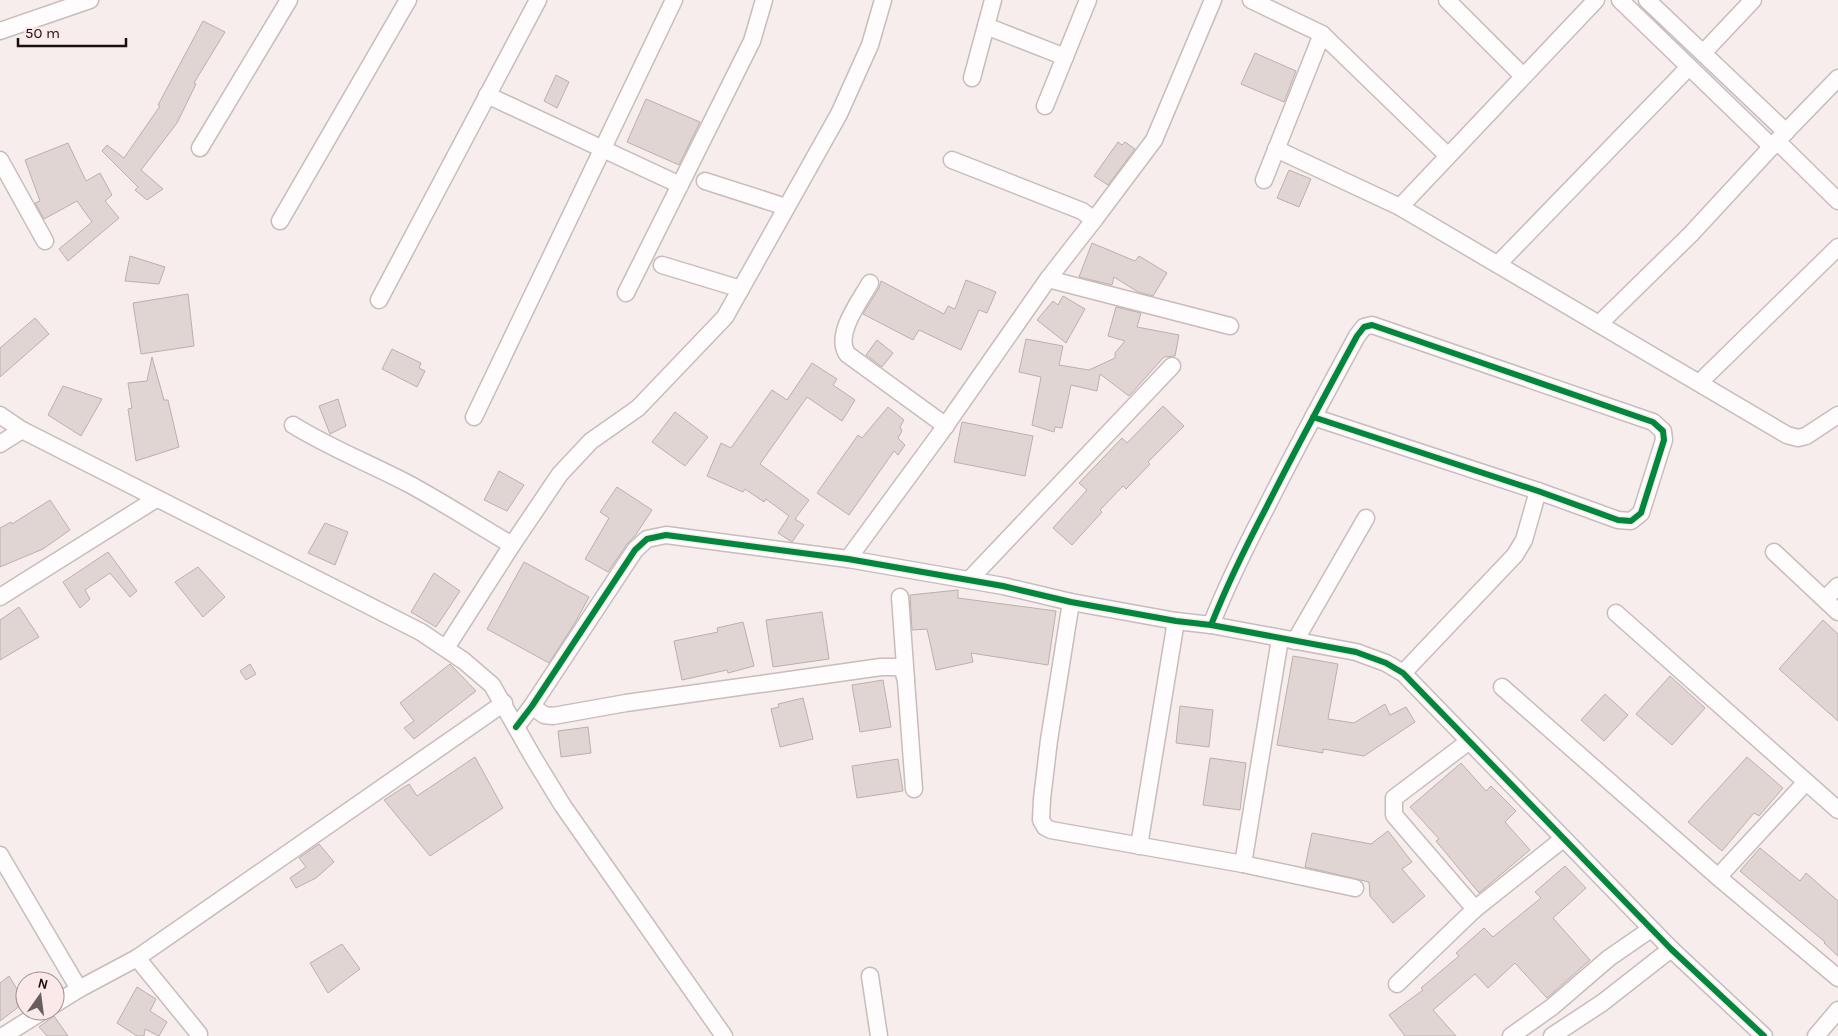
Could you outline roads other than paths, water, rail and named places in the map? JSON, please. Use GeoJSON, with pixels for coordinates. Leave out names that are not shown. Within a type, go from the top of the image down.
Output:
{"type":"FeatureCollection","features":[{"type":"Feature","properties":{"kind":"street"},"geometry":{"type":"LineString","coordinates":[[0,31],[90,0]]}},
{"type":"Feature","properties":{"kind":"street"},"geometry":{"type":"LineString","coordinates":[[200,148],[289,0]]}},
{"type":"Feature","properties":{"kind":"street"},"geometry":{"type":"LineString","coordinates":[[280,221],[408,0]]}},
{"type":"Feature","properties":{"kind":"street"},"geometry":{"type":"LineString","coordinates":[[379,300],[538,0]]}},
{"type":"Feature","properties":{"kind":"street"},"geometry":{"type":"LineString","coordinates":[[474,418],[674,0]]}},
{"type":"Feature","properties":{"kind":"street"},"geometry":{"type":"LineString","coordinates":[[626,293],[752,41],[764,0]]}},
{"type":"Feature","properties":{"kind":"street"},"geometry":{"type":"LineString","coordinates":[[446,648],[560,474],[591,441],[638,408],[725,317],[839,114],[870,45],[883,0]]}},
{"type":"Feature","properties":{"kind":"street"},"geometry":{"type":"LineString","coordinates":[[972,78],[993,0]]}},
{"type":"Feature","properties":{"kind":"street"},"geometry":{"type":"LineString","coordinates":[[1045,106],[1088,0]]}},
{"type":"Feature","properties":{"kind":"street"},"geometry":{"type":"LineString","coordinates":[[848,560],[946,426],[1048,279],[1154,140],[1213,0]]}},
{"type":"Feature","properties":{"kind":"street"},"geometry":{"type":"LineString","coordinates":[[1251,0],[1322,34],[1448,156]]}},
{"type":"Feature","properties":{"kind":"street"},"geometry":{"type":"LineString","coordinates":[[1447,0],[1523,76]]}},
{"type":"Feature","properties":{"kind":"street"},"geometry":{"type":"LineString","coordinates":[[1400,207],[1596,0]]}},
{"type":"Feature","properties":{"kind":"street"},"geometry":{"type":"LineString","coordinates":[[1620,0],[1689,67],[1778,140]]}},
{"type":"Feature","properties":{"kind":"street"},"geometry":{"type":"LineString","coordinates":[[1647,0],[1703,53],[1778,140],[1838,201]]}},
{"type":"Feature","properties":{"kind":"street"},"geometry":{"type":"LineString","coordinates":[[1703,53],[1753,0]]}},
{"type":"Feature","properties":{"kind":"street"},"geometry":{"type":"LineString","coordinates":[[986,26],[1065,57]]}},
{"type":"Feature","properties":{"kind":"street"},"geometry":{"type":"LineString","coordinates":[[1264,180],[1322,34]]}},
{"type":"Feature","properties":{"kind":"street"},"geometry":{"type":"LineString","coordinates":[[1498,264],[1689,67]]}},
{"type":"Feature","properties":{"kind":"street"},"geometry":{"type":"LineString","coordinates":[[1599,324],[1692,234],[1838,78]]}},
{"type":"Feature","properties":{"kind":"street"},"geometry":{"type":"LineString","coordinates":[[487,95],[680,185]]}},
{"type":"Feature","properties":{"kind":"street"},"geometry":{"type":"LineString","coordinates":[[1276,148],[1400,207],[1787,435],[1798,438],[1806,436],[1838,414]]}},
{"type":"Feature","properties":{"kind":"street"},"geometry":{"type":"LineString","coordinates":[[0,160],[44,241]]}},
{"type":"Feature","properties":{"kind":"street"},"geometry":{"type":"LineString","coordinates":[[952,160],[1082,211],[1094,220]]}},
{"type":"Feature","properties":{"kind":"street"},"geometry":{"type":"LineString","coordinates":[[705,182],[786,207]]}},
{"type":"Feature","properties":{"kind":"street"},"geometry":{"type":"LineString","coordinates":[[1699,383],[1838,247]]}},
{"type":"Feature","properties":{"kind":"street"},"geometry":{"type":"LineString","coordinates":[[662,265],[741,289]]}},
{"type":"Feature","properties":{"kind":"street"},"geometry":{"type":"LineString","coordinates":[[1048,279],[1230,326]]}},
{"type":"Feature","properties":{"kind":"street"},"geometry":{"type":"LineString","coordinates":[[870,283],[845,328],[842,336],[844,350],[946,426]]}},
{"type":"Feature","properties":{"kind":"street"},"geometry":{"type":"LineString","coordinates":[[1211,625],[1224,591],[1313,417],[1357,336],[1364,327],[1372,325],[1652,422],[1663,431],[1664,440],[1641,514],[1631,521],[1618,520],[1538,491],[1313,417]]}},
{"type":"Feature","properties":{"kind":"street"},"geometry":{"type":"LineString","coordinates":[[970,580],[1172,366]]}},
{"type":"Feature","properties":{"kind":"street"},"geometry":{"type":"LineString","coordinates":[[0,415],[22,430],[421,632],[446,648],[492,685],[504,702],[516,727],[563,806],[724,1036]]}},
{"type":"Feature","properties":{"kind":"street"},"geometry":{"type":"LineString","coordinates":[[293,425],[314,438],[411,485],[512,545]]}},
{"type":"Feature","properties":{"kind":"street"},"geometry":{"type":"LineString","coordinates":[[0,444],[22,430]]}},
{"type":"Feature","properties":{"kind":"street"},"geometry":{"type":"LineString","coordinates":[[1402,673],[1515,555],[1524,540],[1538,491]]}},
{"type":"Feature","properties":{"kind":"street"},"geometry":{"type":"LineString","coordinates":[[0,597],[156,498]]}},
{"type":"Feature","properties":{"kind":"street"},"geometry":{"type":"LineString","coordinates":[[1243,864],[1287,640],[1366,518]]}},
{"type":"Feature","properties":{"kind":"street"},"geometry":{"type":"LineString","coordinates":[[516,727],[532,706],[635,550],[647,539],[666,535],[848,560],[970,580],[1071,602],[1211,625],[1356,652],[1386,663],[1402,673],[1651,929],[1764,1036]]}},
{"type":"Feature","properties":{"kind":"street"},"geometry":{"type":"LineString","coordinates":[[1774,552],[1838,612]]}},
{"type":"Feature","properties":{"kind":"street"},"geometry":{"type":"LineString","coordinates":[[1825,599],[1838,586]]}},
{"type":"Feature","properties":{"kind":"street"},"geometry":{"type":"LineString","coordinates":[[900,597],[914,789]]}},
{"type":"Feature","properties":{"kind":"street"},"geometry":{"type":"LineString","coordinates":[[1071,602],[1048,740],[1042,820],[1045,827],[1051,830],[1243,864],[1355,888]]}},
{"type":"Feature","properties":{"kind":"street"},"geometry":{"type":"LineString","coordinates":[[1616,613],[1838,810]]}},
{"type":"Feature","properties":{"kind":"street"},"geometry":{"type":"LineString","coordinates":[[1139,846],[1176,620]]}},
{"type":"Feature","properties":{"kind":"street"},"geometry":{"type":"LineString","coordinates":[[532,706],[544,715],[553,716],[626,702],[889,666],[902,670],[906,681]]}},
{"type":"Feature","properties":{"kind":"street"},"geometry":{"type":"LineString","coordinates":[[1502,687],[1718,877],[1838,978]]}},
{"type":"Feature","properties":{"kind":"street"},"geometry":{"type":"LineString","coordinates":[[65,998],[138,958],[504,702]]}},
{"type":"Feature","properties":{"kind":"street"},"geometry":{"type":"LineString","coordinates":[[1468,742],[1394,798],[1394,815],[1475,909]]}},
{"type":"Feature","properties":{"kind":"street"},"geometry":{"type":"LineString","coordinates":[[1718,877],[1806,782]]}},
{"type":"Feature","properties":{"kind":"street"},"geometry":{"type":"LineString","coordinates":[[1397,984],[1475,909],[1563,839]]}},
{"type":"Feature","properties":{"kind":"street"},"geometry":{"type":"LineString","coordinates":[[0,855],[79,989]]}},
{"type":"Feature","properties":{"kind":"street"},"geometry":{"type":"LineString","coordinates":[[1511,1036],[1552,1007],[1609,958],[1651,929]]}},
{"type":"Feature","properties":{"kind":"street"},"geometry":{"type":"LineString","coordinates":[[1552,1036],[1602,1003],[1671,949]]}},
{"type":"Feature","properties":{"kind":"street"},"geometry":{"type":"LineString","coordinates":[[138,958],[199,1034]]}},
{"type":"Feature","properties":{"kind":"street"},"geometry":{"type":"LineString","coordinates":[[870,976],[878,1036]]}},
{"type":"Feature","properties":{"kind":"street"},"geometry":{"type":"LineString","coordinates":[[1816,1036],[1838,1010]]}},
{"type":"Feature","properties":{"kind":"street"},"geometry":{"type":"LineString","coordinates":[[3,1036],[27,1030]]}}]}
